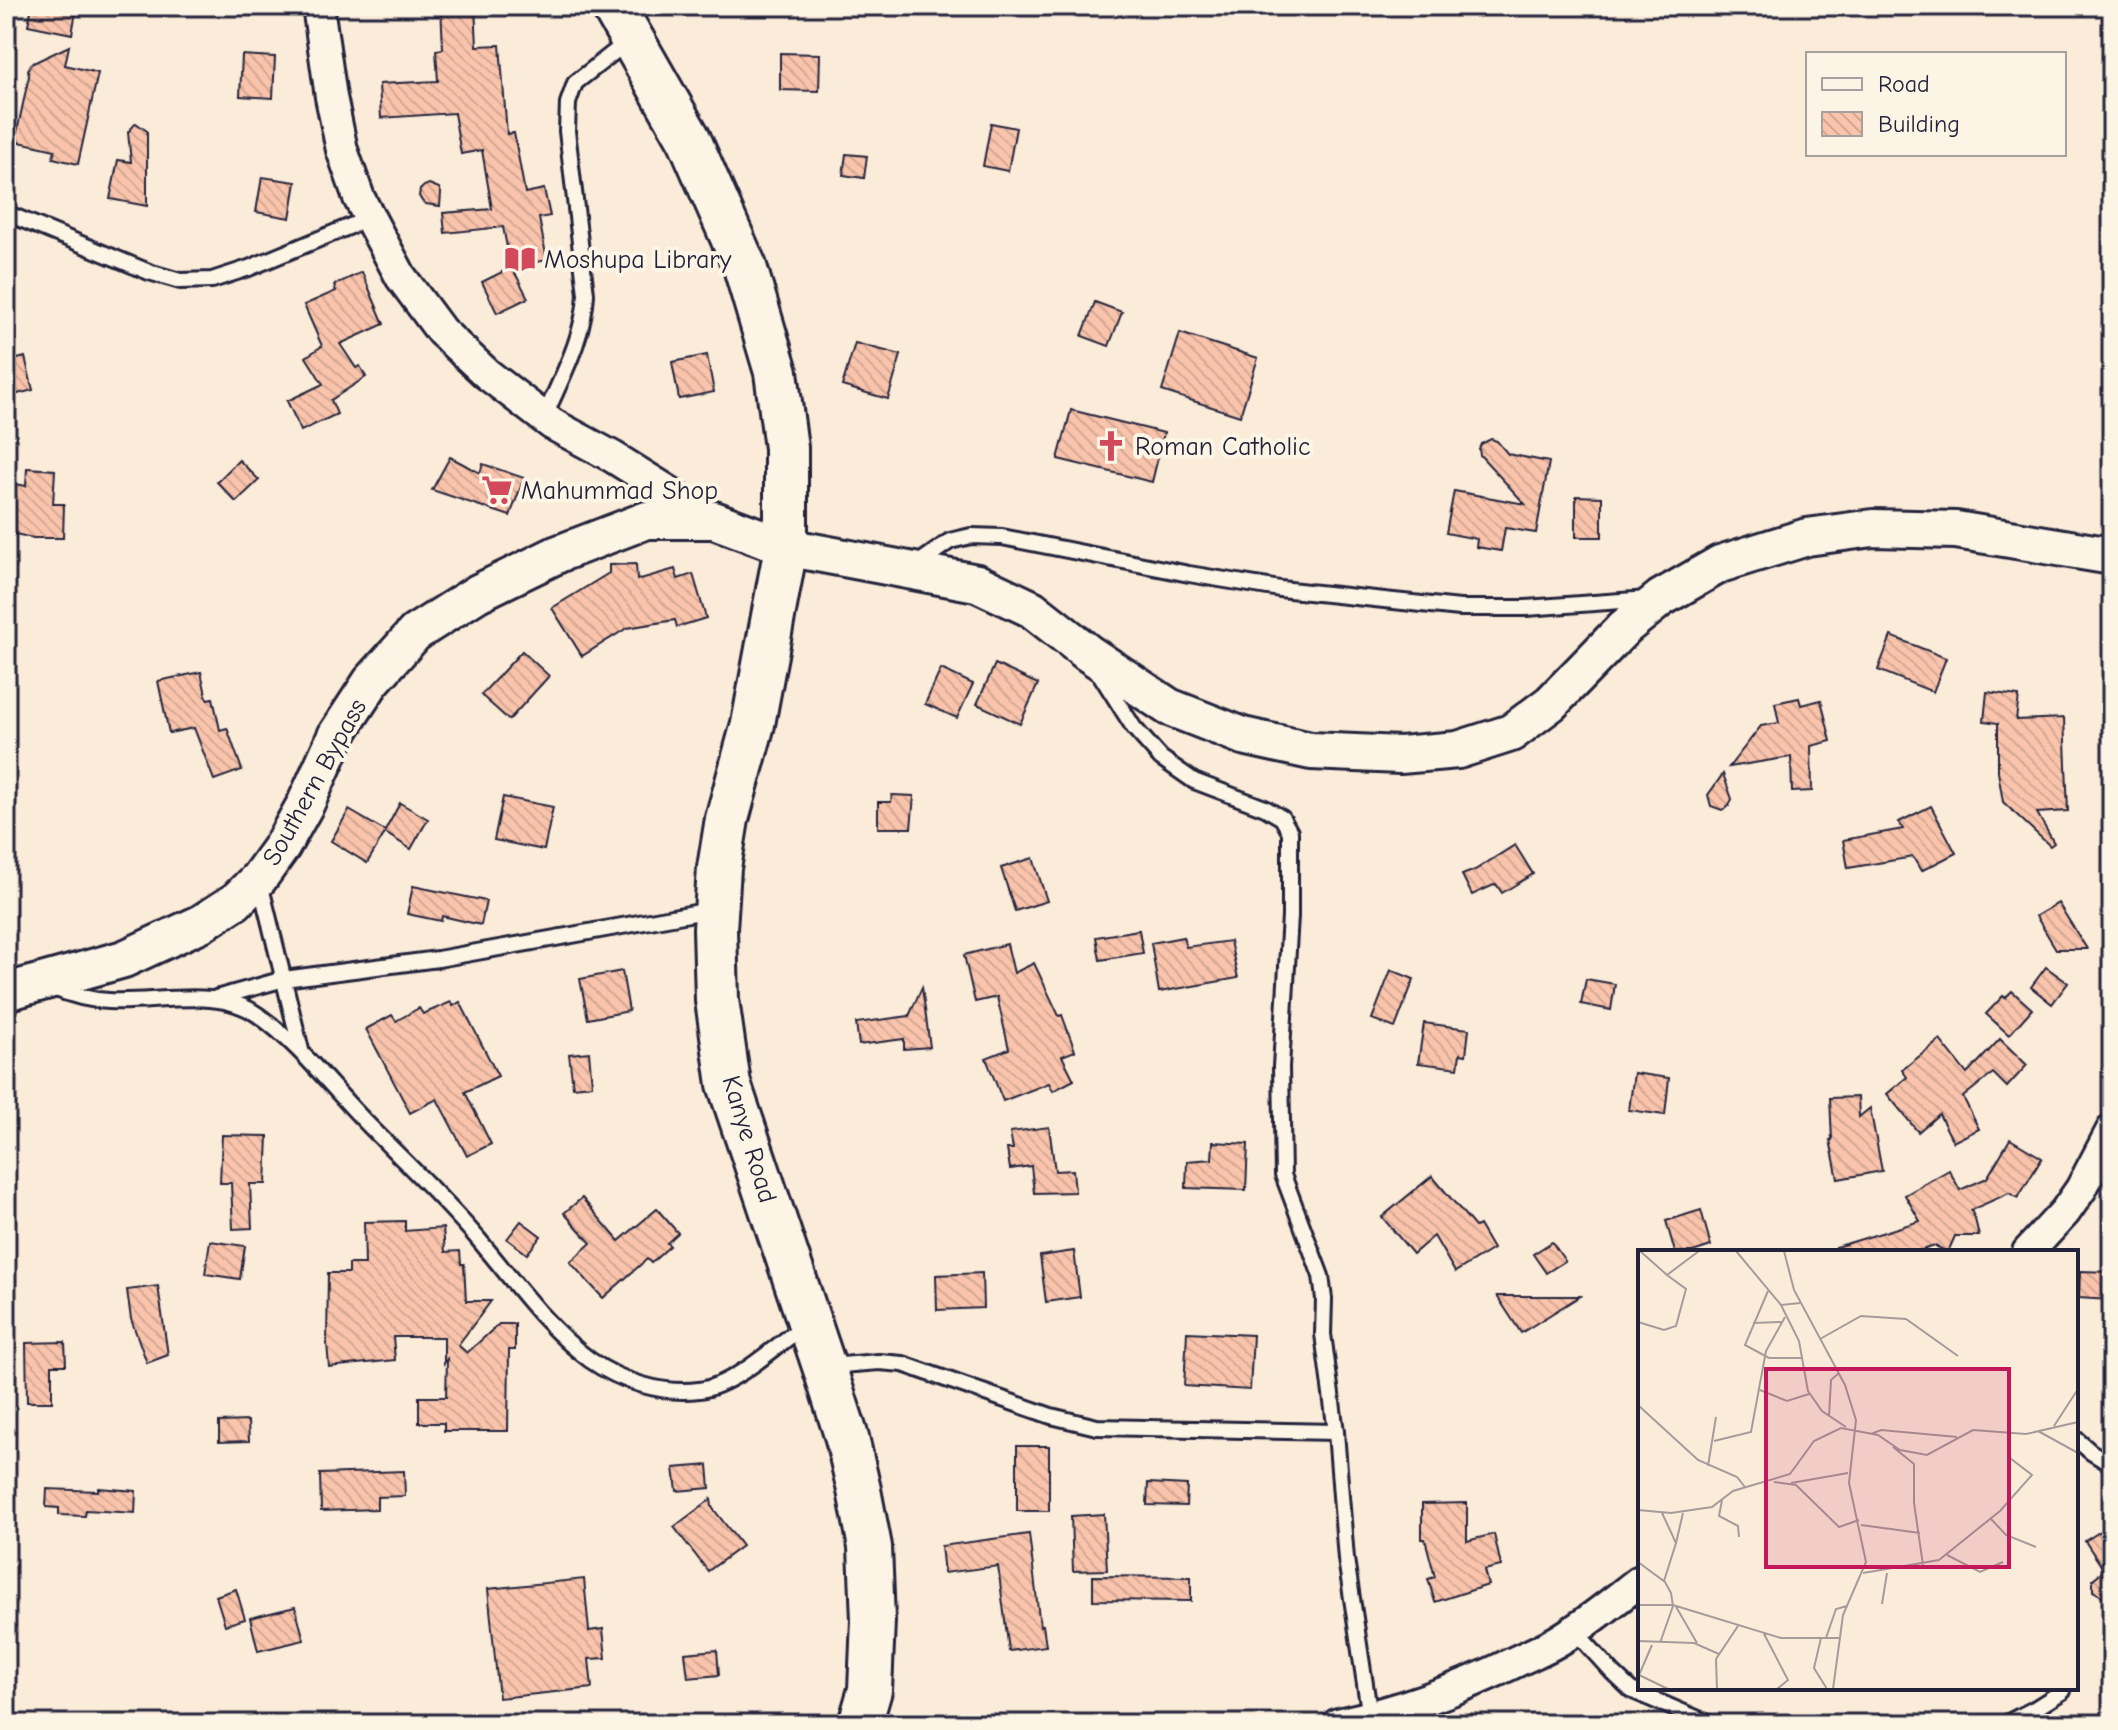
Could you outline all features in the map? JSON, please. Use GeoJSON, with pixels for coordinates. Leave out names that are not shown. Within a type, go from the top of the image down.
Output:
{"type":"FeatureCollection","features":[{"type":"Feature","properties":{"kind":"main road","name":"Kanye Road"},"geometry":{"type":"LineString","coordinates":[[622,22],[689,139],[745,267],[776,372],[786,448],[786,547],[753,724],[727,819],[719,868],[717,1000],[729,1084],[847,1438],[870,1547],[873,1620],[870,1690],[860,1724]]}},
{"type":"Feature","properties":{"kind":"street"},"geometry":{"type":"LineString","coordinates":[[318,6],[342,150],[359,198],[401,277],[441,331],[487,374],[544,418],[714,520]]}},
{"type":"Feature","properties":{"kind":"street","name":"Southern Bypass"},"geometry":{"type":"LineString","coordinates":[[22,988],[124,959],[202,923],[236,901],[259,878],[282,846],[306,803],[337,734],[371,682],[415,633],[478,593],[558,554],[647,520],[714,520],[786,547],[977,583],[1032,609],[1088,653],[1169,707],[1243,736],[1311,751],[1400,755],[1458,750],[1511,733],[1551,703],[1625,627],[1661,598],[1720,564],[1807,537],[1873,528],[1956,530],[2112,556]]}},
{"type":"Feature","properties":{"kind":"street"},"geometry":{"type":"LineString","coordinates":[[2030,1250],[2065,1212],[2081,1189],[2112,1130]]}},
{"type":"Feature","properties":{"kind":"street"},"geometry":{"type":"LineString","coordinates":[[1338,1724],[1448,1692],[1544,1648],[1638,1582]]}},
{"type":"Feature","properties":{"kind":"lane"},"geometry":{"type":"LineString","coordinates":[[544,418],[579,336],[585,313],[586,294],[567,131],[568,103],[575,83],[622,22]]}},
{"type":"Feature","properties":{"kind":"lane"},"geometry":{"type":"LineString","coordinates":[[6,213],[149,272],[180,281],[212,280],[225,276],[370,218]]}},
{"type":"Feature","properties":{"kind":"lane"},"geometry":{"type":"LineString","coordinates":[[910,569],[950,541],[971,536],[1002,537],[1280,589],[1460,608],[1526,608],[1661,598]]}},
{"type":"Feature","properties":{"kind":"lane"},"geometry":{"type":"LineString","coordinates":[[1088,653],[1111,695],[1134,728],[1161,758],[1194,781],[1265,808],[1282,818],[1290,832],[1290,916],[1281,1067],[1283,1175],[1321,1276],[1323,1334],[1336,1432],[1346,1559],[1370,1717]]}},
{"type":"Feature","properties":{"kind":"lane"},"geometry":{"type":"LineString","coordinates":[[259,878],[301,1050]]}},
{"type":"Feature","properties":{"kind":"lane"},"geometry":{"type":"LineString","coordinates":[[212,999],[284,979],[438,959],[716,909]]}},
{"type":"Feature","properties":{"kind":"lane"},"geometry":{"type":"LineString","coordinates":[[22,988],[111,1002],[212,999],[233,1003],[255,1013],[301,1050],[355,1111],[464,1222],[562,1337],[592,1361],[633,1382],[663,1390],[700,1390],[732,1379],[809,1321]]}},
{"type":"Feature","properties":{"kind":"lane"},"geometry":{"type":"LineString","coordinates":[[824,1366],[879,1362],[903,1364],[1051,1416],[1097,1427],[1336,1432]]}},
{"type":"Feature","properties":{"kind":"lane"},"geometry":{"type":"LineString","coordinates":[[2078,1441],[2112,1465]]}},
{"type":"Feature","properties":{"kind":"lane"},"geometry":{"type":"LineString","coordinates":[[1574,1630],[1631,1690],[1710,1724]]}},
{"type":"Feature","properties":{"kind":"lane"},"geometry":{"type":"LineString","coordinates":[[2005,1724],[2063,1691]]}},
{"type":"Feature","properties":{"kind":"building"},"geometry":{"type":"Polygon","coordinates":[[[32,6],[77,6],[72,34],[28,25],[32,6]]]}},
{"type":"Feature","properties":{"kind":"building"},"geometry":{"type":"Polygon","coordinates":[[[441,6],[475,6],[477,46],[500,45],[507,134],[514,133],[525,193],[544,189],[550,216],[539,218],[547,260],[511,267],[503,227],[445,233],[443,213],[492,209],[482,150],[461,154],[454,113],[381,118],[379,84],[438,81],[436,50],[443,49],[441,6]]]}},
{"type":"Feature","properties":{"kind":"building"},"geometry":{"type":"Polygon","coordinates":[[[69,46],[65,65],[98,73],[78,164],[53,158],[55,150],[15,141],[31,64],[69,46]]]}},
{"type":"Feature","properties":{"kind":"building"},"geometry":{"type":"Polygon","coordinates":[[[780,53],[820,54],[819,91],[780,90],[780,53]]]}},
{"type":"Feature","properties":{"kind":"building"},"geometry":{"type":"Polygon","coordinates":[[[242,55],[275,57],[273,98],[240,96],[242,55]]]}},
{"type":"Feature","properties":{"kind":"building"},"geometry":{"type":"Polygon","coordinates":[[[136,123],[147,131],[147,206],[110,199],[118,160],[131,162],[128,132],[136,123]]]}},
{"type":"Feature","properties":{"kind":"building"},"geometry":{"type":"Polygon","coordinates":[[[991,123],[1016,128],[1008,171],[983,166],[991,123]]]}},
{"type":"Feature","properties":{"kind":"building"},"geometry":{"type":"Polygon","coordinates":[[[846,154],[867,156],[864,178],[843,175],[846,154]]]}},
{"type":"Feature","properties":{"kind":"building"},"geometry":{"type":"Polygon","coordinates":[[[262,177],[296,182],[290,218],[256,212],[262,177]]]}},
{"type":"Feature","properties":{"kind":"building"},"geometry":{"type":"Polygon","coordinates":[[[429,184],[439,188],[440,206],[426,204],[419,196],[420,190],[429,184]]]}},
{"type":"Feature","properties":{"kind":"building"},"geometry":{"type":"Polygon","coordinates":[[[512,267],[528,298],[497,313],[482,282],[512,267]]]}},
{"type":"Feature","properties":{"kind":"building"},"geometry":{"type":"Polygon","coordinates":[[[362,272],[384,324],[340,344],[366,377],[331,400],[337,414],[301,431],[287,401],[323,384],[306,357],[322,346],[304,305],[336,291],[334,285],[362,272]]]}},
{"type":"Feature","properties":{"kind":"building"},"geometry":{"type":"Polygon","coordinates":[[[1095,302],[1122,312],[1109,346],[1082,336],[1095,302]]]}},
{"type":"Feature","properties":{"kind":"building"},"geometry":{"type":"Polygon","coordinates":[[[1180,333],[1258,358],[1240,416],[1162,391],[1180,333]]]}},
{"type":"Feature","properties":{"kind":"building"},"geometry":{"type":"Polygon","coordinates":[[[855,343],[901,355],[888,399],[842,386],[855,343]]]}},
{"type":"Feature","properties":{"kind":"building"},"geometry":{"type":"Polygon","coordinates":[[[707,355],[714,392],[679,399],[672,362],[707,355]]]}},
{"type":"Feature","properties":{"kind":"building"},"geometry":{"type":"Polygon","coordinates":[[[25,357],[33,390],[6,397],[6,362],[25,357]]]}},
{"type":"Feature","properties":{"kind":"building","name":"Roman Catholic"},"geometry":{"type":"Polygon","coordinates":[[[1071,410],[1164,433],[1152,482],[1058,459],[1071,410]]]}},
{"type":"Feature","properties":{"kind":"building"},"geometry":{"type":"Polygon","coordinates":[[[1491,439],[1497,441],[1508,454],[1549,462],[1536,533],[1505,528],[1501,551],[1476,547],[1477,539],[1446,533],[1454,491],[1525,504],[1480,455],[1481,444],[1491,439]]]}},
{"type":"Feature","properties":{"kind":"building"},"geometry":{"type":"Polygon","coordinates":[[[450,457],[480,473],[483,464],[524,478],[510,516],[432,490],[450,457]]]}},
{"type":"Feature","properties":{"kind":"building"},"geometry":{"type":"Polygon","coordinates":[[[239,460],[259,480],[236,502],[217,482],[239,460]]]}},
{"type":"Feature","properties":{"kind":"building"},"geometry":{"type":"Polygon","coordinates":[[[27,468],[55,470],[53,504],[64,504],[63,538],[33,538],[6,532],[6,482],[26,486],[27,468]]]}},
{"type":"Feature","properties":{"kind":"building"},"geometry":{"type":"Polygon","coordinates":[[[1576,496],[1602,497],[1602,537],[1576,537],[1576,496]]]}},
{"type":"Feature","properties":{"kind":"building"},"geometry":{"type":"Polygon","coordinates":[[[636,564],[637,580],[675,569],[678,579],[693,574],[706,618],[677,627],[675,620],[627,628],[582,656],[552,608],[609,573],[609,565],[636,564]]]}},
{"type":"Feature","properties":{"kind":"building"},"geometry":{"type":"Polygon","coordinates":[[[1891,636],[1946,658],[1933,692],[1878,670],[1891,636]]]}},
{"type":"Feature","properties":{"kind":"building"},"geometry":{"type":"Polygon","coordinates":[[[522,651],[549,676],[509,720],[481,695],[522,651]]]}},
{"type":"Feature","properties":{"kind":"building"},"geometry":{"type":"Polygon","coordinates":[[[995,664],[1038,684],[1020,724],[977,704],[995,664]]]}},
{"type":"Feature","properties":{"kind":"building"},"geometry":{"type":"Polygon","coordinates":[[[941,669],[973,684],[957,718],[925,704],[941,669]]]}},
{"type":"Feature","properties":{"kind":"building"},"geometry":{"type":"Polygon","coordinates":[[[201,672],[207,699],[213,698],[220,730],[227,728],[242,770],[214,780],[194,728],[169,733],[158,681],[201,672]]]}},
{"type":"Feature","properties":{"kind":"building"},"geometry":{"type":"Polygon","coordinates":[[[1987,692],[2019,696],[2016,720],[2064,718],[2068,811],[2037,813],[2054,843],[2050,846],[2003,802],[1998,772],[1998,723],[1984,721],[1987,692]]]}},
{"type":"Feature","properties":{"kind":"building"},"geometry":{"type":"Polygon","coordinates":[[[1799,698],[1801,705],[1821,700],[1831,741],[1811,746],[1812,791],[1792,792],[1791,757],[1729,767],[1761,726],[1779,723],[1775,703],[1799,698]]]}},
{"type":"Feature","properties":{"kind":"building"},"geometry":{"type":"Polygon","coordinates":[[[1723,774],[1732,799],[1729,806],[1722,810],[1711,806],[1708,795],[1723,774]]]}},
{"type":"Feature","properties":{"kind":"building"},"geometry":{"type":"Polygon","coordinates":[[[892,795],[914,796],[911,828],[878,828],[878,802],[891,802],[892,795]]]}},
{"type":"Feature","properties":{"kind":"building"},"geometry":{"type":"Polygon","coordinates":[[[503,797],[553,807],[544,850],[494,840],[503,797]]]}},
{"type":"Feature","properties":{"kind":"building"},"geometry":{"type":"Polygon","coordinates":[[[400,803],[428,819],[411,849],[385,833],[367,863],[331,841],[349,810],[385,831],[400,803]]]}},
{"type":"Feature","properties":{"kind":"building"},"geometry":{"type":"Polygon","coordinates":[[[1931,806],[1956,853],[1921,871],[1913,857],[1848,868],[1843,840],[1903,829],[1899,822],[1931,806]]]}},
{"type":"Feature","properties":{"kind":"building"},"geometry":{"type":"Polygon","coordinates":[[[1515,845],[1533,874],[1502,893],[1496,884],[1472,895],[1462,875],[1515,845]]]}},
{"type":"Feature","properties":{"kind":"building"},"geometry":{"type":"Polygon","coordinates":[[[1033,858],[1047,901],[1015,911],[1001,868],[1033,858]]]}},
{"type":"Feature","properties":{"kind":"building"},"geometry":{"type":"Polygon","coordinates":[[[413,886],[486,901],[481,925],[442,916],[441,921],[407,914],[413,886]]]}},
{"type":"Feature","properties":{"kind":"building"},"geometry":{"type":"Polygon","coordinates":[[[2058,903],[2087,949],[2056,949],[2036,916],[2058,903]]]}},
{"type":"Feature","properties":{"kind":"building"},"geometry":{"type":"Polygon","coordinates":[[[1139,930],[1143,953],[1100,960],[1096,937],[1139,930]]]}},
{"type":"Feature","properties":{"kind":"building"},"geometry":{"type":"Polygon","coordinates":[[[1183,937],[1186,947],[1230,941],[1238,978],[1159,992],[1151,943],[1183,937]]]}},
{"type":"Feature","properties":{"kind":"building"},"geometry":{"type":"Polygon","coordinates":[[[1007,944],[1014,973],[1034,963],[1059,1016],[1062,1015],[1075,1051],[1062,1056],[1074,1080],[1053,1091],[1049,1083],[1003,1101],[986,1058],[1009,1049],[997,997],[975,1002],[964,955],[1007,944]]]}},
{"type":"Feature","properties":{"kind":"building"},"geometry":{"type":"Polygon","coordinates":[[[2046,967],[2068,983],[2052,1004],[2031,987],[2046,967]]]}},
{"type":"Feature","properties":{"kind":"building"},"geometry":{"type":"Polygon","coordinates":[[[1391,970],[1414,979],[1395,1028],[1372,1019],[1391,970]]]}},
{"type":"Feature","properties":{"kind":"building"},"geometry":{"type":"Polygon","coordinates":[[[622,971],[629,1011],[588,1019],[580,979],[622,971]]]}},
{"type":"Feature","properties":{"kind":"building"},"geometry":{"type":"Polygon","coordinates":[[[1586,979],[1615,984],[1611,1010],[1581,1004],[1586,979]]]}},
{"type":"Feature","properties":{"kind":"building"},"geometry":{"type":"Polygon","coordinates":[[[922,987],[930,1047],[904,1049],[904,1039],[859,1045],[856,1023],[909,1016],[922,987]]]}},
{"type":"Feature","properties":{"kind":"building"},"geometry":{"type":"Polygon","coordinates":[[[2012,991],[2032,1009],[2009,1035],[1986,1014],[2012,991]]]}},
{"type":"Feature","properties":{"kind":"building"},"geometry":{"type":"Polygon","coordinates":[[[451,1002],[453,1006],[460,1002],[498,1076],[465,1092],[491,1144],[467,1156],[437,1099],[410,1113],[366,1029],[392,1015],[396,1021],[419,1008],[423,1014],[451,1002]]]}},
{"type":"Feature","properties":{"kind":"building"},"geometry":{"type":"Polygon","coordinates":[[[1424,1023],[1469,1029],[1466,1055],[1460,1054],[1458,1068],[1418,1063],[1424,1023]]]}},
{"type":"Feature","properties":{"kind":"building"},"geometry":{"type":"Polygon","coordinates":[[[2000,1039],[2027,1065],[2007,1087],[1993,1073],[1963,1097],[1979,1129],[1953,1142],[1939,1114],[1918,1132],[1887,1094],[1907,1077],[1902,1070],[1940,1040],[1967,1074],[2000,1039]]]}},
{"type":"Feature","properties":{"kind":"building"},"geometry":{"type":"Polygon","coordinates":[[[589,1052],[592,1085],[573,1087],[569,1054],[589,1052]]]}},
{"type":"Feature","properties":{"kind":"building"},"geometry":{"type":"Polygon","coordinates":[[[1634,1073],[1669,1078],[1665,1115],[1629,1110],[1634,1073]]]}},
{"type":"Feature","properties":{"kind":"building"},"geometry":{"type":"Polygon","coordinates":[[[1858,1097],[1859,1117],[1870,1108],[1882,1171],[1838,1179],[1830,1140],[1830,1098],[1858,1097]]]}},
{"type":"Feature","properties":{"kind":"building"},"geometry":{"type":"Polygon","coordinates":[[[1049,1127],[1055,1171],[1073,1170],[1075,1192],[1034,1193],[1031,1166],[1010,1169],[1007,1149],[1013,1149],[1010,1132],[1049,1127]]]}},
{"type":"Feature","properties":{"kind":"building"},"geometry":{"type":"Polygon","coordinates":[[[222,1135],[268,1136],[266,1184],[250,1184],[252,1228],[233,1229],[231,1183],[220,1183],[222,1135]]]}},
{"type":"Feature","properties":{"kind":"building"},"geometry":{"type":"Polygon","coordinates":[[[2010,1139],[2042,1158],[2018,1198],[2009,1193],[1971,1210],[1979,1236],[1955,1236],[1949,1250],[1935,1246],[1922,1250],[1837,1250],[1836,1247],[1920,1221],[1905,1195],[1949,1170],[1960,1190],[1987,1178],[2010,1139]]]}},
{"type":"Feature","properties":{"kind":"building"},"geometry":{"type":"Polygon","coordinates":[[[1213,1142],[1248,1144],[1246,1190],[1186,1188],[1187,1161],[1212,1159],[1213,1142]]]}},
{"type":"Feature","properties":{"kind":"building"},"geometry":{"type":"Polygon","coordinates":[[[1432,1176],[1475,1227],[1479,1225],[1493,1249],[1455,1272],[1434,1236],[1413,1254],[1382,1217],[1432,1176]]]}},
{"type":"Feature","properties":{"kind":"building"},"geometry":{"type":"Polygon","coordinates":[[[582,1198],[619,1241],[657,1209],[678,1233],[667,1243],[670,1246],[651,1263],[647,1259],[603,1298],[570,1262],[591,1243],[564,1213],[582,1198]]]}},
{"type":"Feature","properties":{"kind":"building"},"geometry":{"type":"Polygon","coordinates":[[[1701,1210],[1711,1246],[1699,1250],[1674,1250],[1666,1221],[1701,1210]]]}},
{"type":"Feature","properties":{"kind":"building"},"geometry":{"type":"Polygon","coordinates":[[[405,1221],[405,1231],[443,1228],[445,1252],[460,1251],[461,1264],[464,1264],[466,1301],[491,1301],[458,1345],[467,1353],[499,1324],[515,1324],[515,1350],[509,1350],[508,1431],[444,1431],[444,1423],[419,1423],[419,1397],[446,1397],[444,1337],[393,1337],[395,1360],[329,1367],[328,1273],[349,1273],[349,1264],[365,1264],[364,1222],[405,1221]]]}},
{"type":"Feature","properties":{"kind":"building"},"geometry":{"type":"Polygon","coordinates":[[[521,1221],[541,1236],[527,1254],[507,1239],[521,1221]]]}},
{"type":"Feature","properties":{"kind":"building"},"geometry":{"type":"Polygon","coordinates":[[[210,1241],[245,1246],[240,1279],[205,1274],[210,1241]]]}},
{"type":"Feature","properties":{"kind":"building"},"geometry":{"type":"Polygon","coordinates":[[[1552,1242],[1565,1261],[1546,1273],[1533,1254],[1552,1242]]]}},
{"type":"Feature","properties":{"kind":"building"},"geometry":{"type":"Polygon","coordinates":[[[1074,1251],[1080,1297],[1046,1302],[1040,1256],[1074,1251]]]}},
{"type":"Feature","properties":{"kind":"building"},"geometry":{"type":"Polygon","coordinates":[[[2080,1271],[2110,1272],[2109,1300],[2079,1298],[2080,1271]]]}},
{"type":"Feature","properties":{"kind":"building"},"geometry":{"type":"Polygon","coordinates":[[[982,1273],[983,1308],[937,1310],[936,1275],[982,1273]]]}},
{"type":"Feature","properties":{"kind":"building"},"geometry":{"type":"Polygon","coordinates":[[[158,1286],[168,1355],[147,1363],[131,1319],[127,1290],[158,1286]]]}},
{"type":"Feature","properties":{"kind":"building"},"geometry":{"type":"Polygon","coordinates":[[[1497,1296],[1580,1296],[1521,1333],[1497,1296]]]}},
{"type":"Feature","properties":{"kind":"building"},"geometry":{"type":"Polygon","coordinates":[[[1187,1332],[1253,1335],[1250,1390],[1184,1386],[1187,1332]]]}},
{"type":"Feature","properties":{"kind":"building"},"geometry":{"type":"Polygon","coordinates":[[[65,1342],[66,1365],[52,1365],[52,1402],[27,1402],[26,1343],[65,1342]]]}},
{"type":"Feature","properties":{"kind":"building"},"geometry":{"type":"Polygon","coordinates":[[[248,1421],[249,1441],[219,1442],[219,1422],[248,1421]]]}},
{"type":"Feature","properties":{"kind":"building"},"geometry":{"type":"Polygon","coordinates":[[[1017,1446],[1049,1446],[1049,1511],[1017,1511],[1017,1446]]]}},
{"type":"Feature","properties":{"kind":"building"},"geometry":{"type":"Polygon","coordinates":[[[708,1465],[710,1488],[677,1491],[674,1468],[708,1465]]]}},
{"type":"Feature","properties":{"kind":"building"},"geometry":{"type":"Polygon","coordinates":[[[404,1471],[405,1496],[377,1497],[377,1509],[321,1511],[320,1474],[404,1471]]]}},
{"type":"Feature","properties":{"kind":"building"},"geometry":{"type":"Polygon","coordinates":[[[1148,1483],[1187,1485],[1186,1506],[1147,1505],[1148,1483]]]}},
{"type":"Feature","properties":{"kind":"building"},"geometry":{"type":"Polygon","coordinates":[[[98,1488],[136,1491],[135,1513],[86,1510],[85,1516],[59,1515],[59,1508],[46,1507],[47,1489],[98,1491],[98,1488]]]}},
{"type":"Feature","properties":{"kind":"building"},"geometry":{"type":"Polygon","coordinates":[[[711,1499],[712,1507],[742,1546],[708,1571],[674,1527],[711,1499]]]}},
{"type":"Feature","properties":{"kind":"building"},"geometry":{"type":"Polygon","coordinates":[[[1467,1503],[1467,1541],[1494,1534],[1501,1566],[1484,1570],[1488,1585],[1435,1602],[1428,1579],[1435,1577],[1425,1539],[1422,1539],[1422,1504],[1467,1503]]]}},
{"type":"Feature","properties":{"kind":"building"},"geometry":{"type":"Polygon","coordinates":[[[1104,1514],[1107,1570],[1073,1571],[1071,1516],[1104,1514]]]}},
{"type":"Feature","properties":{"kind":"building"},"geometry":{"type":"Polygon","coordinates":[[[2112,1524],[2112,1602],[2093,1591],[2093,1579],[2104,1570],[2085,1541],[2112,1524]]]}},
{"type":"Feature","properties":{"kind":"building"},"geometry":{"type":"Polygon","coordinates":[[[1029,1534],[1040,1626],[1043,1625],[1046,1646],[1009,1651],[998,1566],[944,1573],[941,1546],[1029,1534]]]}},
{"type":"Feature","properties":{"kind":"building"},"geometry":{"type":"Polygon","coordinates":[[[1093,1576],[1191,1577],[1191,1601],[1093,1600],[1093,1576]]]}},
{"type":"Feature","properties":{"kind":"building"},"geometry":{"type":"Polygon","coordinates":[[[584,1579],[589,1631],[603,1629],[606,1658],[589,1659],[592,1688],[499,1698],[488,1589],[584,1579]]]}},
{"type":"Feature","properties":{"kind":"building"},"geometry":{"type":"Polygon","coordinates":[[[236,1589],[245,1619],[225,1625],[216,1596],[236,1589]]]}},
{"type":"Feature","properties":{"kind":"building"},"geometry":{"type":"Polygon","coordinates":[[[295,1607],[304,1640],[258,1651],[250,1618],[295,1607]]]}},
{"type":"Feature","properties":{"kind":"building"},"geometry":{"type":"Polygon","coordinates":[[[717,1650],[719,1675],[688,1678],[685,1653],[717,1650]]]}},
{"type":"Feature","properties":{"kind":"place","name":"Moshupa Library"},"geometry":{"type":"Point","coordinates":[520,259]}},
{"type":"Feature","properties":{"kind":"place","name":"Roman Catholic"},"geometry":{"type":"Point","coordinates":[1111,446]}},
{"type":"Feature","properties":{"kind":"place","name":"Mahummad Shop"},"geometry":{"type":"Point","coordinates":[497,490]}}]}
